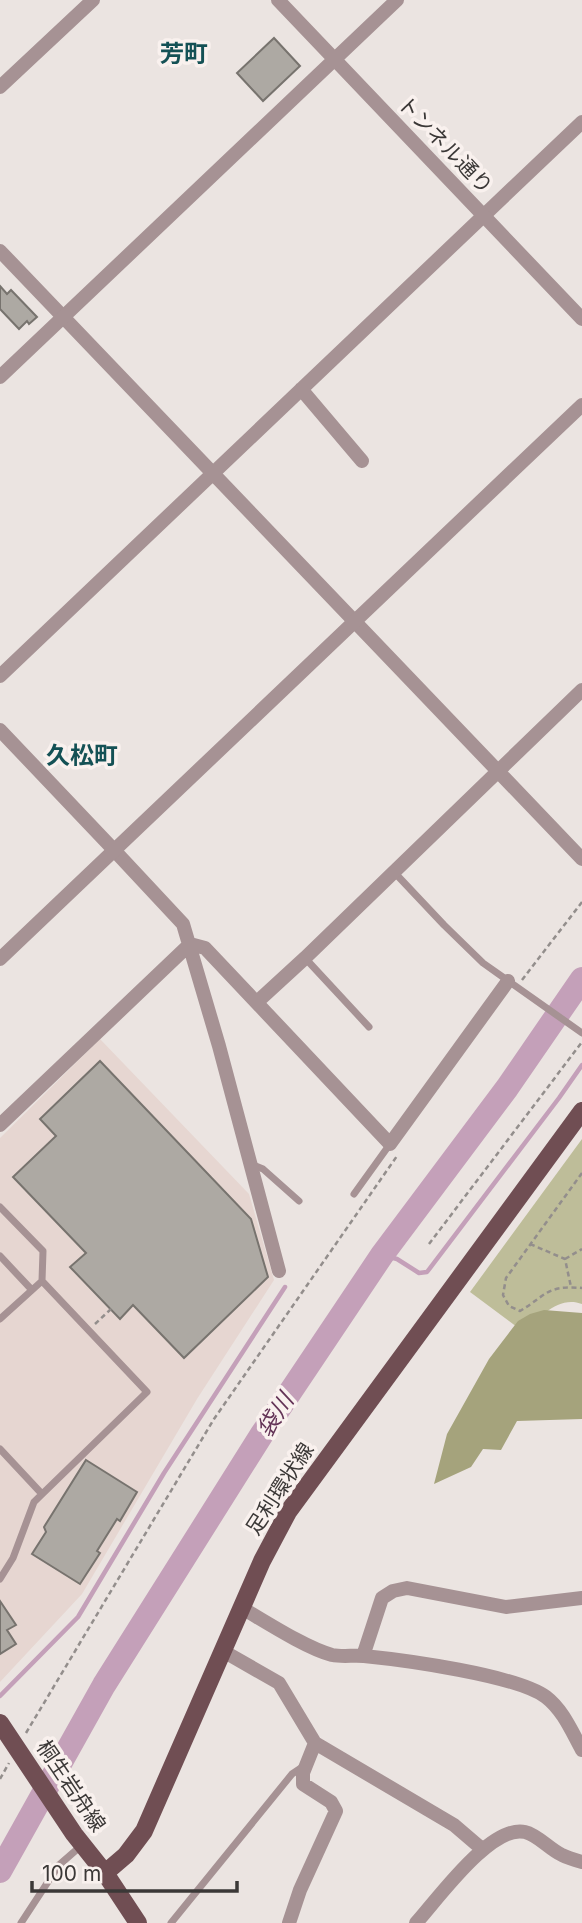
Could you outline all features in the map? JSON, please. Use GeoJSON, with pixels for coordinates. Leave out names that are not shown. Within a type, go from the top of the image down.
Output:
{"type":"FeatureCollection","features":[{"type":"Feature","properties":{"kind":"main road","name":"足利環状線"},"geometry":{"type":"LineString","coordinates":[[105,1873],[126,1855],[144,1830],[274,1536],[303,1490],[582,1111]]}},
{"type":"Feature","properties":{"kind":"main road","name":"桐生岩舟線"},"geometry":{"type":"LineString","coordinates":[[0,1723],[78,1839],[105,1873]]}},
{"type":"Feature","properties":{"kind":"main road"},"geometry":{"type":"LineString","coordinates":[[105,1873],[138,1923]]}},
{"type":"Feature","properties":{"kind":"street"},"geometry":{"type":"LineString","coordinates":[[0,87],[93,0]]}},
{"type":"Feature","properties":{"kind":"street","name":"トンネル通り"},"geometry":{"type":"LineString","coordinates":[[278,0],[582,319]]}},
{"type":"Feature","properties":{"kind":"street"},"geometry":{"type":"LineString","coordinates":[[0,377],[397,0]]}},
{"type":"Feature","properties":{"kind":"street"},"geometry":{"type":"LineString","coordinates":[[0,676],[582,122]]}},
{"type":"Feature","properties":{"kind":"street"},"geometry":{"type":"LineString","coordinates":[[0,251],[582,859]]}},
{"type":"Feature","properties":{"kind":"street"},"geometry":{"type":"LineString","coordinates":[[301,388],[362,461]]}},
{"type":"Feature","properties":{"kind":"street"},"geometry":{"type":"LineString","coordinates":[[0,959],[582,405]]}},
{"type":"Feature","properties":{"kind":"street"},"geometry":{"type":"LineString","coordinates":[[257,1002],[582,690]]}},
{"type":"Feature","properties":{"kind":"street"},"geometry":{"type":"LineString","coordinates":[[0,730],[183,924],[279,1271]]}},
{"type":"Feature","properties":{"kind":"street"},"geometry":{"type":"LineString","coordinates":[[190,944],[205,948],[396,1146],[517,983]]}},
{"type":"Feature","properties":{"kind":"street"},"geometry":{"type":"LineString","coordinates":[[0,1125],[190,944]]}},
{"type":"Feature","properties":{"kind":"street"},"geometry":{"type":"LineString","coordinates":[[363,1656],[382,1598],[393,1591],[407,1588],[506,1607],[582,1598]]}},
{"type":"Feature","properties":{"kind":"street"},"geometry":{"type":"LineString","coordinates":[[242,1608],[332,1655],[363,1656],[521,1685],[545,1696],[557,1707],[582,1750]]}},
{"type":"Feature","properties":{"kind":"street"},"geometry":{"type":"LineString","coordinates":[[223,1651],[279,1683],[316,1743],[454,1825],[482,1849]]}},
{"type":"Feature","properties":{"kind":"street"},"geometry":{"type":"LineString","coordinates":[[289,1923],[300,1890],[336,1811],[331,1802],[303,1784],[303,1773],[316,1743]]}},
{"type":"Feature","properties":{"kind":"street"},"geometry":{"type":"LineString","coordinates":[[416,1923],[482,1849],[514,1831],[527,1832],[561,1855],[582,1862]]}},
{"type":"Feature","properties":{"kind":"lane"},"geometry":{"type":"LineString","coordinates":[[393,871],[462,944],[582,1033]]}},
{"type":"Feature","properties":{"kind":"lane"},"geometry":{"type":"LineString","coordinates":[[305,958],[369,1027]]}},
{"type":"Feature","properties":{"kind":"lane"},"geometry":{"type":"LineString","coordinates":[[354,1195],[396,1146]]}},
{"type":"Feature","properties":{"kind":"lane"},"geometry":{"type":"LineString","coordinates":[[251,1164],[263,1169],[299,1202]]}},
{"type":"Feature","properties":{"kind":"lane"},"geometry":{"type":"LineString","coordinates":[[0,1207],[43,1251],[42,1281],[147,1392],[34,1502],[13,1558],[0,1579]]}},
{"type":"Feature","properties":{"kind":"lane"},"geometry":{"type":"LineString","coordinates":[[0,1256],[32,1290]]}},
{"type":"Feature","properties":{"kind":"lane"},"geometry":{"type":"LineString","coordinates":[[0,1319],[42,1281]]}},
{"type":"Feature","properties":{"kind":"lane"},"geometry":{"type":"LineString","coordinates":[[0,1449],[41,1494]]}},
{"type":"Feature","properties":{"kind":"lane"},"geometry":{"type":"LineString","coordinates":[[171,1923],[292,1774],[306,1765]]}},
{"type":"Feature","properties":{"kind":"lane"},"geometry":{"type":"LineString","coordinates":[[21,1923],[78,1839]]}},
{"type":"Feature","properties":{"kind":"path"},"geometry":{"type":"LineString","coordinates":[[517,983],[582,902]]}},
{"type":"Feature","properties":{"kind":"path"},"geometry":{"type":"LineString","coordinates":[[429,1244],[582,1042]]}},
{"type":"Feature","properties":{"kind":"path"},"geometry":{"type":"LineString","coordinates":[[27,1731],[214,1419],[396,1146]]}},
{"type":"Feature","properties":{"kind":"path"},"geometry":{"type":"LineString","coordinates":[[582,1173],[506,1278],[503,1295],[509,1306],[520,1311],[553,1289],[582,1289]]}},
{"type":"Feature","properties":{"kind":"path"},"geometry":{"type":"LineString","coordinates":[[530,1244],[565,1259]]}},
{"type":"Feature","properties":{"kind":"path"},"geometry":{"type":"LineString","coordinates":[[565,1259],[582,1249]]}},
{"type":"Feature","properties":{"kind":"path"},"geometry":{"type":"LineString","coordinates":[[565,1259],[570,1287]]}},
{"type":"Feature","properties":{"kind":"path"},"geometry":{"type":"LineString","coordinates":[[88,1330],[111,1309]]}},
{"type":"Feature","properties":{"kind":"shaded area"},"geometry":{"type":"Polygon","coordinates":[[[100,1039],[249,1194],[274,1280],[197,1399],[82,1594],[0,1682],[0,1138],[100,1039]]]}},
{"type":"Feature","properties":{"kind":"shaded area"},"geometry":{"type":"Polygon","coordinates":[[[544,1310],[582,1313],[582,1419],[517,1421],[501,1450],[483,1449],[471,1467],[434,1484],[447,1434],[489,1359],[518,1321],[544,1310]]]}},
{"type":"Feature","properties":{"kind":"green space"},"geometry":{"type":"Polygon","coordinates":[[[582,1139],[582,1304],[565,1302],[550,1309],[525,1333],[470,1292],[582,1139]]]}},
{"type":"Feature","properties":{"kind":"building"},"geometry":{"type":"Polygon","coordinates":[[[274,38],[300,66],[263,101],[237,73],[274,38]]]}},
{"type":"Feature","properties":{"kind":"building"},"geometry":{"type":"Polygon","coordinates":[[[0,286],[7,294],[11,290],[37,317],[29,324],[27,321],[19,329],[0,309],[0,286]]]}},
{"type":"Feature","properties":{"kind":"building"},"geometry":{"type":"Polygon","coordinates":[[[100,1061],[251,1219],[268,1277],[184,1358],[133,1305],[120,1319],[70,1267],[86,1253],[13,1177],[56,1136],[40,1119],[100,1061]]]}},
{"type":"Feature","properties":{"kind":"building"},"geometry":{"type":"Polygon","coordinates":[[[86,1460],[137,1492],[120,1521],[117,1519],[97,1551],[100,1553],[80,1584],[32,1554],[46,1532],[44,1527],[86,1460]]]}},
{"type":"Feature","properties":{"kind":"building"},"geometry":{"type":"Polygon","coordinates":[[[0,1601],[16,1625],[7,1630],[16,1644],[0,1654],[0,1601]]]}},
{"type":"Feature","properties":{"kind":"waterway","name":"袋川"},"geometry":{"type":"LineString","coordinates":[[0,1871],[104,1685],[262,1434],[382,1255],[507,1088],[582,979]]}},
{"type":"Feature","properties":{"kind":"waterway"},"geometry":{"type":"LineString","coordinates":[[382,1255],[397,1259],[419,1273],[427,1272],[582,1065]]}},
{"type":"Feature","properties":{"kind":"waterway"},"geometry":{"type":"LineString","coordinates":[[0,1696],[78,1617],[164,1473],[285,1287]]}},
{"type":"Feature","properties":{"kind":"district","name":"芳町"},"geometry":{"type":"Point","coordinates":[184,54]}},
{"type":"Feature","properties":{"kind":"district","name":"久松町"},"geometry":{"type":"Point","coordinates":[82,756]}}]}
